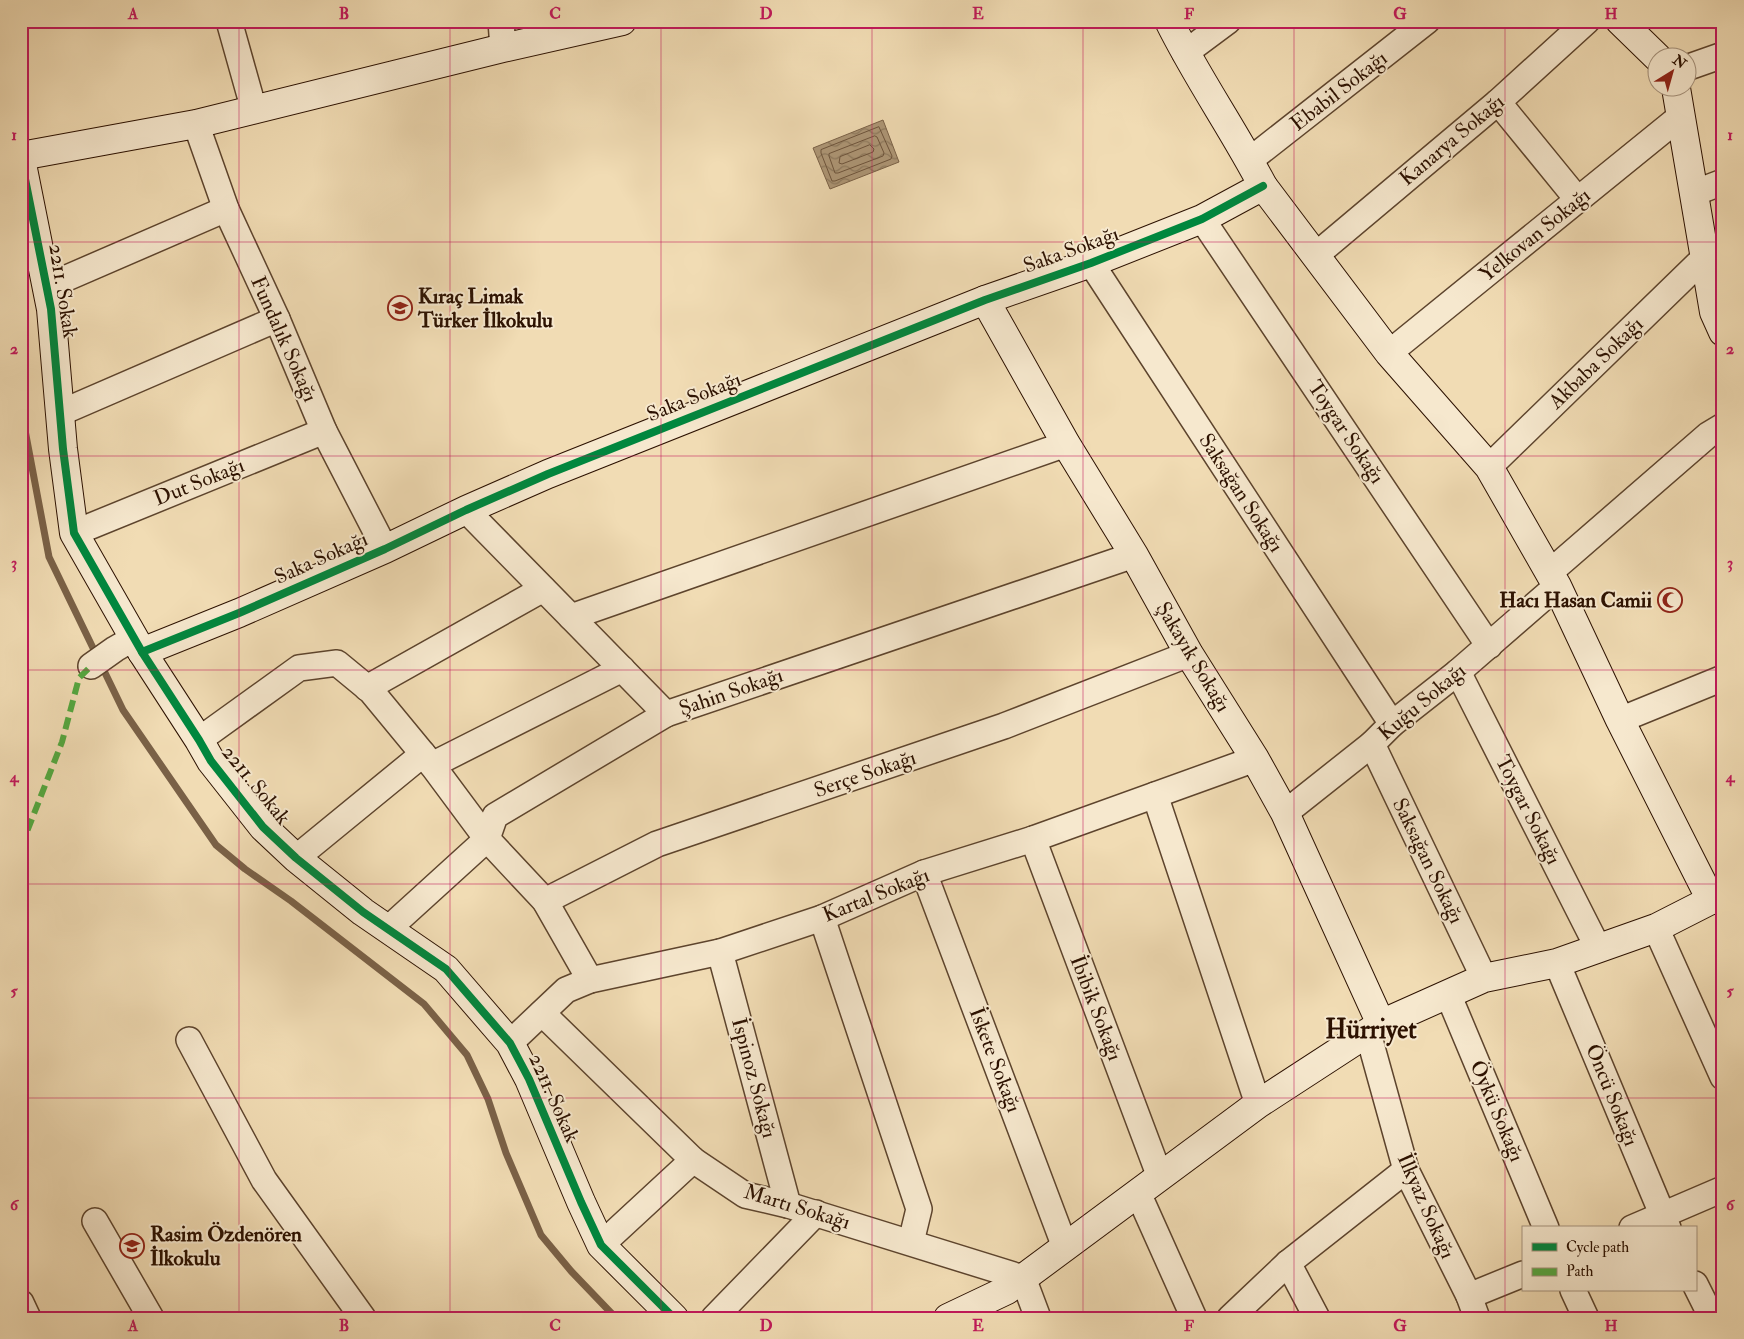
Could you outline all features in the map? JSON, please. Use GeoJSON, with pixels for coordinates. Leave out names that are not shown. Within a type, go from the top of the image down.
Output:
{"type":"FeatureCollection","features":[{"type":"Feature","properties":{"kind":"street"},"geometry":{"type":"LineString","coordinates":[[229,21],[254,110]]}},
{"type":"Feature","properties":{"kind":"street"},"geometry":{"type":"LineString","coordinates":[[501,21],[502,48]]}},
{"type":"Feature","properties":{"kind":"street"},"geometry":{"type":"LineString","coordinates":[[21,158],[196,124],[502,48],[622,21]]}},
{"type":"Feature","properties":{"kind":"street"},"geometry":{"type":"LineString","coordinates":[[948,1318],[1007,1290],[1258,1104],[1374,1028],[1484,978],[1557,963],[1656,928],[1717,898],[1620,720],[1553,580],[1489,467],[1389,353],[1263,186],[1250,160],[1185,53],[1169,21]]}},
{"type":"Feature","properties":{"kind":"street"},"geometry":{"type":"LineString","coordinates":[[1185,53],[1228,21]]}},
{"type":"Feature","properties":{"kind":"street","name":"Ebabil Sokağı"},"geometry":{"type":"LineString","coordinates":[[1250,160],[1427,21]]}},
{"type":"Feature","properties":{"kind":"street","name":"Kanarya Sokağı"},"geometry":{"type":"LineString","coordinates":[[1316,255],[1498,102],[1587,21]]}},
{"type":"Feature","properties":{"kind":"street"},"geometry":{"type":"LineString","coordinates":[[1620,21],[1648,48]]}},
{"type":"Feature","properties":{"kind":"street"},"geometry":{"type":"LineString","coordinates":[[1696,64],[1723,55]]}},
{"type":"Feature","properties":{"kind":"street"},"geometry":{"type":"LineString","coordinates":[[1678,98],[1704,258],[1720,318]]}},
{"type":"Feature","properties":{"kind":"street"},"geometry":{"type":"LineString","coordinates":[[1498,102],[1578,200]]}},
{"type":"Feature","properties":{"kind":"street","name":"Yelkovan Sokağı"},"geometry":{"type":"LineString","coordinates":[[1389,353],[1681,116]]}},
{"type":"Feature","properties":{"kind":"street","name":"Fundalık Sokağı"},"geometry":{"type":"LineString","coordinates":[[196,124],[226,209],[277,319],[324,431],[385,549]]}},
{"type":"Feature","properties":{"kind":"street","name":"2211. Sokak"},"geometry":{"type":"LineString","coordinates":[[21,158],[50,309],[74,533],[130,646],[199,740],[210,761],[263,827],[296,858],[363,912],[446,969],[510,1043],[529,1079],[601,1245],[674,1318]]}},
{"type":"Feature","properties":{"kind":"street"},"geometry":{"type":"LineString","coordinates":[[1694,193],[1723,182]]}},
{"type":"Feature","properties":{"kind":"street","name":"Saka Sokağı"},"geometry":{"type":"LineString","coordinates":[[130,646],[239,613],[385,549],[466,510],[548,474],[985,300],[1091,263],[1202,218],[1263,186]]}},
{"type":"Feature","properties":{"kind":"street"},"geometry":{"type":"LineString","coordinates":[[46,287],[226,209]]}},
{"type":"Feature","properties":{"kind":"street","name":"Toygar Sokağı"},"geometry":{"type":"LineString","coordinates":[[1202,218],[1489,646]]}},
{"type":"Feature","properties":{"kind":"street","name":"Akbaba Sokağı"},"geometry":{"type":"LineString","coordinates":[[1489,467],[1704,258]]}},
{"type":"Feature","properties":{"kind":"street","name":"Saksağan Sokağı"},"geometry":{"type":"LineString","coordinates":[[1091,263],[1392,724]]}},
{"type":"Feature","properties":{"kind":"street","name":"Şakayık Sokağı"},"geometry":{"type":"LineString","coordinates":[[985,300],[1066,444],[1134,555],[1189,654],[1285,813],[1374,1028]]}},
{"type":"Feature","properties":{"kind":"street"},"geometry":{"type":"LineString","coordinates":[[60,413],[277,319]]}},
{"type":"Feature","properties":{"kind":"street","name":"Kuğu Sokağı"},"geometry":{"type":"LineString","coordinates":[[1285,813],[1372,744],[1392,724],[1489,646],[1553,580],[1708,434],[1723,426]]}},
{"type":"Feature","properties":{"kind":"street","name":"Dut Sokağı"},"geometry":{"type":"LineString","coordinates":[[74,533],[324,431]]}},
{"type":"Feature","properties":{"kind":"street"},"geometry":{"type":"LineString","coordinates":[[571,618],[1066,444]]}},
{"type":"Feature","properties":{"kind":"street"},"geometry":{"type":"LineString","coordinates":[[466,510],[666,714]]}},
{"type":"Feature","properties":{"kind":"street","name":"Şahin Sokağı"},"geometry":{"type":"LineString","coordinates":[[388,929],[487,839],[495,816],[666,714],[1134,555]]}},
{"type":"Feature","properties":{"kind":"street"},"geometry":{"type":"LineString","coordinates":[[367,688],[543,589]]}},
{"type":"Feature","properties":{"kind":"street"},"geometry":{"type":"LineString","coordinates":[[90,666],[130,646]]}},
{"type":"Feature","properties":{"kind":"street","name":"Serçe Sokağı"},"geometry":{"type":"LineString","coordinates":[[545,901],[657,844],[1004,726],[1189,654]]}},
{"type":"Feature","properties":{"kind":"street"},"geometry":{"type":"LineString","coordinates":[[199,740],[300,668],[337,663],[367,688],[427,759],[487,839],[545,901],[590,980]]}},
{"type":"Feature","properties":{"kind":"street"},"geometry":{"type":"LineString","coordinates":[[296,858],[427,759],[622,669]]}},
{"type":"Feature","properties":{"kind":"street","name":"Toygar Sokağı"},"geometry":{"type":"LineString","coordinates":[[1458,672],[1598,948]]}},
{"type":"Feature","properties":{"kind":"street"},"geometry":{"type":"LineString","coordinates":[[1620,720],[1723,678]]}},
{"type":"Feature","properties":{"kind":"street","name":"Saksağan Sokağı"},"geometry":{"type":"LineString","coordinates":[[1372,744],[1484,978]]}},
{"type":"Feature","properties":{"kind":"street","name":"Kartal Sokağı"},"geometry":{"type":"LineString","coordinates":[[510,1043],[566,990],[590,980],[720,952],[822,918],[924,873],[1032,839],[1254,759]]}},
{"type":"Feature","properties":{"kind":"street"},"geometry":{"type":"LineString","coordinates":[[1156,795],[1258,1104]]}},
{"type":"Feature","properties":{"kind":"street","name":"İbibik Sokağı"},"geometry":{"type":"LineString","coordinates":[[1032,839],[1160,1177]]}},
{"type":"Feature","properties":{"kind":"street","name":"İskete Sokağı"},"geometry":{"type":"LineString","coordinates":[[924,873],[1065,1247]]}},
{"type":"Feature","properties":{"kind":"street"},"geometry":{"type":"LineString","coordinates":[[822,918],[919,1209],[911,1242]]}},
{"type":"Feature","properties":{"kind":"street"},"geometry":{"type":"LineString","coordinates":[[1656,928],[1723,1077]]}},
{"type":"Feature","properties":{"kind":"street","name":"İspinoz Sokağı"},"geometry":{"type":"LineString","coordinates":[[720,952],[788,1204]]}},
{"type":"Feature","properties":{"kind":"street","name":"Öncü Sokağı"},"geometry":{"type":"LineString","coordinates":[[1557,963],[1665,1221]]}},
{"type":"Feature","properties":{"kind":"street","name":"Öykü Sokağı"},"geometry":{"type":"LineString","coordinates":[[1448,994],[1545,1226]]}},
{"type":"Feature","properties":{"kind":"street","name":"Martı Sokağı"},"geometry":{"type":"LineString","coordinates":[[542,1013],[693,1160],[745,1195],[788,1204],[1023,1278]]}},
{"type":"Feature","properties":{"kind":"street","name":"İlkyaz Sokağı"},"geometry":{"type":"LineString","coordinates":[[1374,1028],[1406,1170],[1473,1307]]}},
{"type":"Feature","properties":{"kind":"street"},"geometry":{"type":"LineString","coordinates":[[189,1040],[264,1180],[363,1318]]}},
{"type":"Feature","properties":{"kind":"street"},"geometry":{"type":"LineString","coordinates":[[601,1245],[693,1160]]}},
{"type":"Feature","properties":{"kind":"street"},"geometry":{"type":"LineString","coordinates":[[1230,1318],[1288,1263],[1406,1170]]}},
{"type":"Feature","properties":{"kind":"street"},"geometry":{"type":"LineString","coordinates":[[1641,1226],[1665,1221],[1723,1189]]}},
{"type":"Feature","properties":{"kind":"street"},"geometry":{"type":"LineString","coordinates":[[1138,1193],[1194,1318]]}},
{"type":"Feature","properties":{"kind":"street"},"geometry":{"type":"LineString","coordinates":[[714,1318],[816,1213]]}},
{"type":"Feature","properties":{"kind":"street"},"geometry":{"type":"LineString","coordinates":[[95,1221],[151,1318]]}},
{"type":"Feature","properties":{"kind":"street"},"geometry":{"type":"LineString","coordinates":[[1288,1263],[1317,1318]]}},
{"type":"Feature","properties":{"kind":"street"},"geometry":{"type":"LineString","coordinates":[[1473,1307],[1522,1275]]}},
{"type":"Feature","properties":{"kind":"street"},"geometry":{"type":"LineString","coordinates":[[1023,1278],[1038,1318]]}},
{"type":"Feature","properties":{"kind":"street"},"geometry":{"type":"LineString","coordinates":[[1696,1286],[1712,1318]]}},
{"type":"Feature","properties":{"kind":"street"},"geometry":{"type":"LineString","coordinates":[[1574,1292],[1586,1318]]}},
{"type":"Feature","properties":{"kind":"street"},"geometry":{"type":"LineString","coordinates":[[21,1303],[28,1318]]}},
{"type":"Feature","properties":{"kind":"water"},"geometry":{"type":"Polygon","coordinates":[[[883,120],[899,162],[830,189],[813,148],[883,120]]]}},
{"type":"Feature","properties":{"kind":"waterway"},"geometry":{"type":"LineString","coordinates":[[21,409],[49,557],[123,710],[216,845],[424,1004],[467,1055],[488,1099],[506,1153],[541,1235],[571,1271],[616,1318]]}},
{"type":"Feature","properties":{"kind":"marked path"},"geometry":{"type":"LineString","coordinates":[[21,847],[62,742],[79,678],[91,666]]}},
{"type":"Feature","properties":{"kind":"cycle path"},"geometry":{"type":"LineString","coordinates":[[21,159],[51,309],[63,449],[74,533],[142,652],[211,761],[263,827],[296,858],[363,912],[446,969],[510,1043],[529,1079],[601,1245],[674,1318]]}},
{"type":"Feature","properties":{"kind":"cycle path"},"geometry":{"type":"LineString","coordinates":[[142,652],[239,613],[385,549],[466,510],[548,474],[985,300],[1091,263],[1202,219],[1263,186]]}},
{"type":"Feature","properties":{"kind":"place","name":"Kıraç Limak Türker İlkokulu"},"geometry":{"type":"Point","coordinates":[400,308]}},
{"type":"Feature","properties":{"kind":"place","name":"Hacı Hasan Camii"},"geometry":{"type":"Point","coordinates":[1670,600]}},
{"type":"Feature","properties":{"kind":"place","name":"Rasim Özdenören İlkokulu"},"geometry":{"type":"Point","coordinates":[132,1246]}},
{"type":"Feature","properties":{"kind":"district","name":"Hürriyet"},"geometry":{"type":"Point","coordinates":[1371,1030]}}]}
